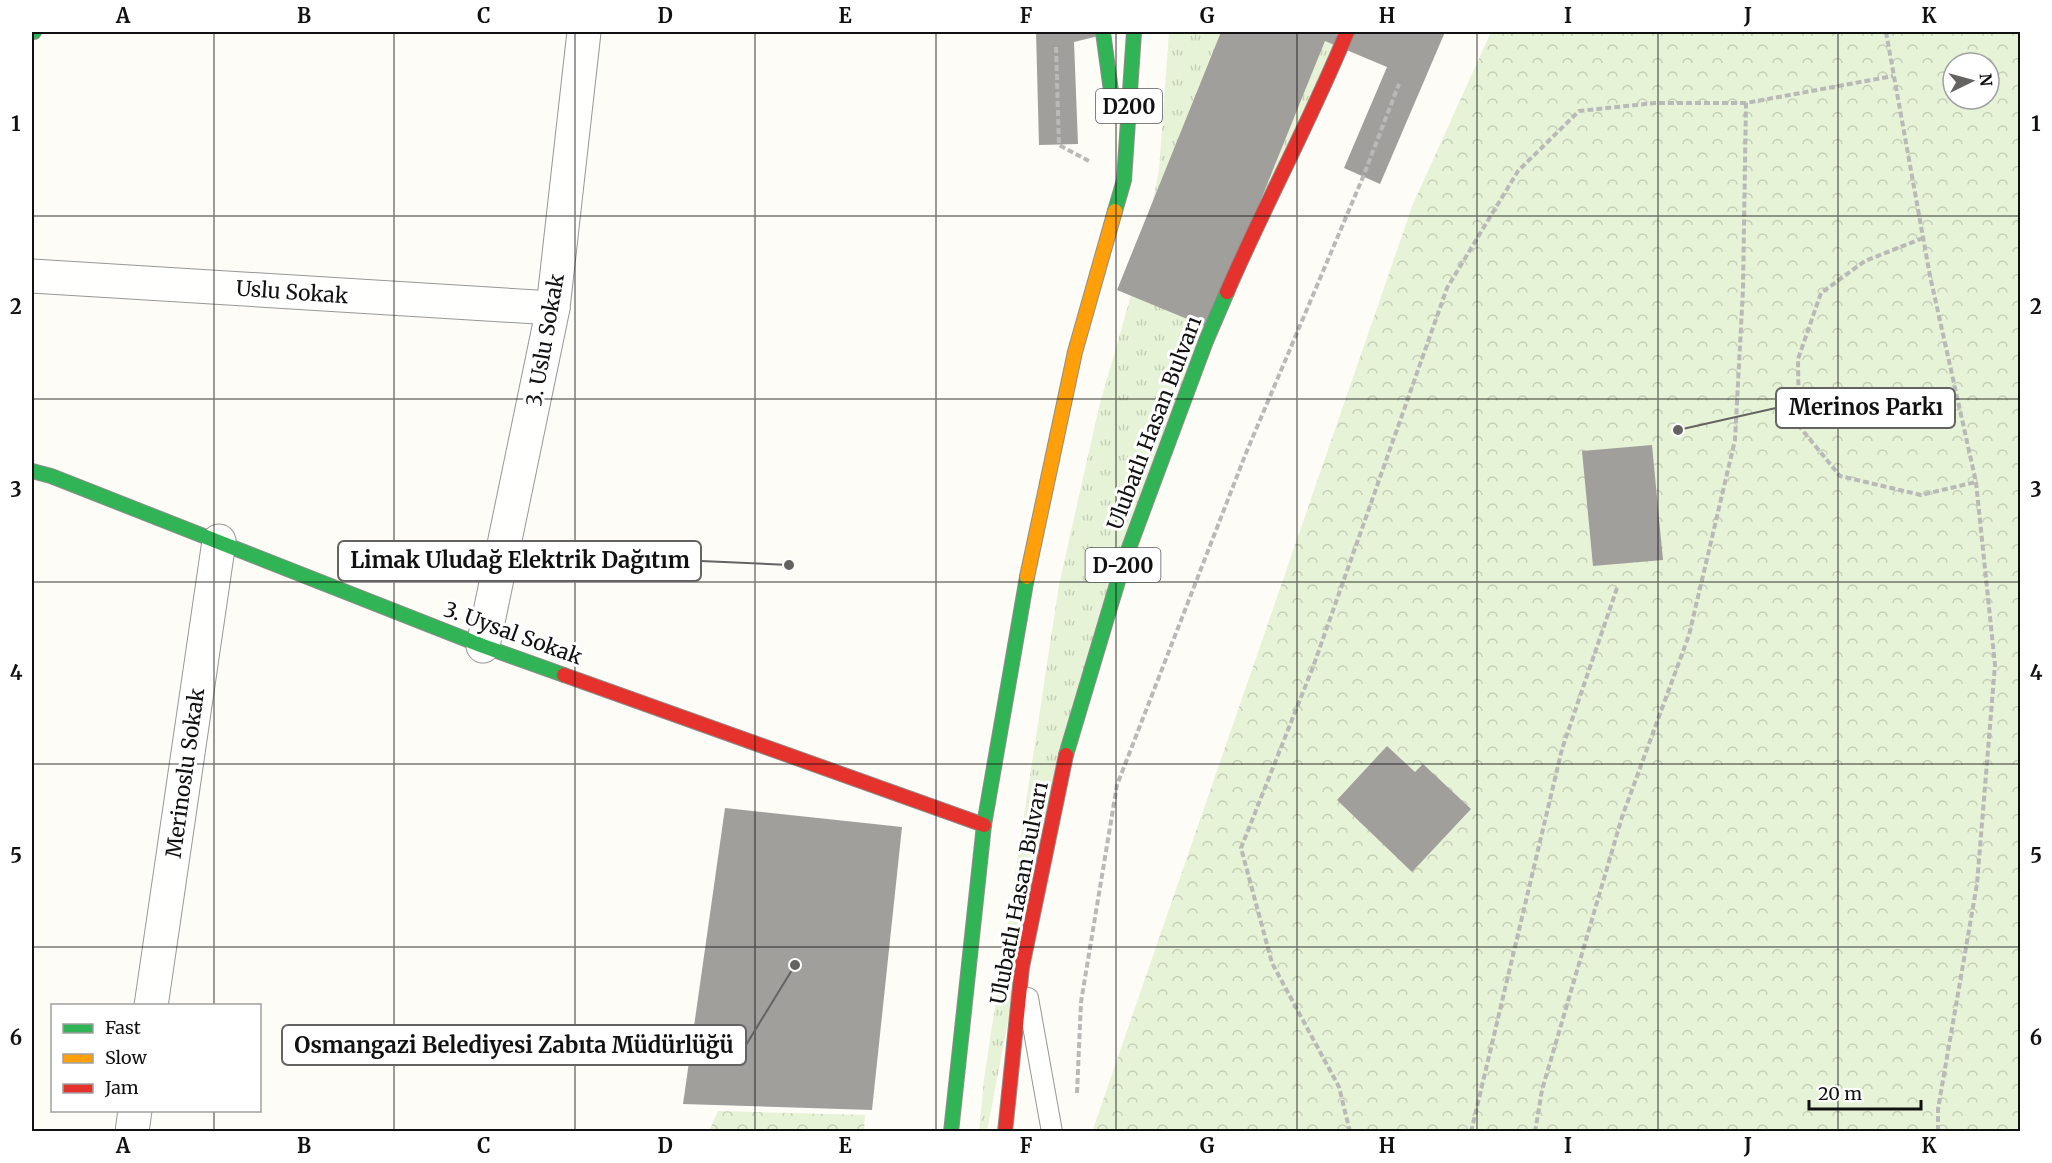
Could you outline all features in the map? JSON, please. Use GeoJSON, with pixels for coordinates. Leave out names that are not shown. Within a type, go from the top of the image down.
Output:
{"type":"FeatureCollection","features":[{"type":"Feature","properties":{"kind":"main road"},"geometry":{"type":"LineString","coordinates":[[1094,32],[1124,180]]}},
{"type":"Feature","properties":{"kind":"main road"},"geometry":{"type":"LineString","coordinates":[[1103,32],[1124,180]]}},
{"type":"Feature","properties":{"kind":"main road","name":"D200"},"geometry":{"type":"LineString","coordinates":[[1124,180],[1134,32]]}},
{"type":"Feature","properties":{"kind":"main road","name":"Ulubatlı Hasan Bulvarı"},"geometry":{"type":"LineString","coordinates":[[1005,1131],[1022,967],[1069,741],[1123,564],[1206,340],[1260,216],[1325,86],[1347,32]]}},
{"type":"Feature","properties":{"kind":"main road","name":"Ulubatlı Hasan Bulvarı"},"geometry":{"type":"LineString","coordinates":[[949,1131],[984,825],[1035,530],[1075,352],[1124,180]]}},
{"type":"Feature","properties":{"kind":"main road","name":"3. Uysal Sokak"},"geometry":{"type":"LineString","coordinates":[[32,471],[51,476],[219,541],[483,646],[984,825]]}},
{"type":"Feature","properties":{"kind":"main road"},"geometry":{"type":"LineString","coordinates":[[1022,967],[1025,1084]]}},
{"type":"Feature","properties":{"kind":"street","name":"3. Uslu Sokak"},"geometry":{"type":"LineString","coordinates":[[483,646],[553,308],[584,32]]}},
{"type":"Feature","properties":{"kind":"street","name":"Uslu Sokak"},"geometry":{"type":"LineString","coordinates":[[32,276],[553,308]]}},
{"type":"Feature","properties":{"kind":"street","name":"Merinoslu Sokak"},"geometry":{"type":"LineString","coordinates":[[151,1004],[219,541]]}},
{"type":"Feature","properties":{"kind":"street"},"geometry":{"type":"LineString","coordinates":[[132,1131],[135,1112]]}},
{"type":"Feature","properties":{"kind":"lane"},"geometry":{"type":"LineString","coordinates":[[1022,967],[1052,1131]]}},
{"type":"Feature","properties":{"kind":"path"},"geometry":{"type":"LineString","coordinates":[[1886,32],[1923,238],[1976,483],[1995,665],[1977,884],[1938,1109],[1938,1131]]}},
{"type":"Feature","properties":{"kind":"path"},"geometry":{"type":"LineString","coordinates":[[1056,47],[1059,145]]}},
{"type":"Feature","properties":{"kind":"path"},"geometry":{"type":"LineString","coordinates":[[1350,1131],[1339,1087],[1272,963],[1241,848],[1313,667],[1447,288],[1518,171],[1579,111],[1655,103],[1746,103],[1893,76]]}},
{"type":"Feature","properties":{"kind":"path"},"geometry":{"type":"LineString","coordinates":[[1077,1096],[1081,1002],[1117,785],[1246,453],[1363,177],[1399,84]]}},
{"type":"Feature","properties":{"kind":"path"},"geometry":{"type":"LineString","coordinates":[[1535,1131],[1542,1090],[1622,817],[1689,635],[1735,440],[1743,289],[1746,103]]}},
{"type":"Feature","properties":{"kind":"path"},"geometry":{"type":"LineString","coordinates":[[1923,238],[1865,261],[1821,293],[1798,358],[1799,426],[1840,476],[1921,495],[1976,483]]}},
{"type":"Feature","properties":{"kind":"path"},"geometry":{"type":"LineString","coordinates":[[1471,1131],[1562,749],[1617,588]]}},
{"type":"Feature","properties":{"kind":"green space"},"geometry":{"type":"Polygon","coordinates":[[[1169,32],[1342,32],[1241,250],[1049,808],[987,1131],[979,1132],[984,1079],[1059,585],[1099,407],[1138,271],[1159,171],[1169,32]]]}},
{"type":"Feature","properties":{"kind":"green space"},"geometry":{"type":"Polygon","coordinates":[[[1491,32],[2020,32],[2020,1131],[1092,1132],[1413,204],[1491,32]]]}},
{"type":"Feature","properties":{"kind":"green space"},"geometry":{"type":"Polygon","coordinates":[[[718,1111],[865,1115],[864,1131],[709,1131],[718,1111]]]}},
{"type":"Feature","properties":{"kind":"building"},"geometry":{"type":"Polygon","coordinates":[[[1036,32],[1115,32],[1074,42],[1078,144],[1039,145],[1036,32]]]}},
{"type":"Feature","properties":{"kind":"building"},"geometry":{"type":"Polygon","coordinates":[[[1221,32],[1445,32],[1380,184],[1344,168],[1387,67],[1325,41],[1209,328],[1117,290],[1221,32]]]}},
{"type":"Feature","properties":{"kind":"building"},"geometry":{"type":"Polygon","coordinates":[[[1652,445],[1663,560],[1593,566],[1582,451],[1652,445]]]}},
{"type":"Feature","properties":{"kind":"building"},"geometry":{"type":"Polygon","coordinates":[[[1387,746],[1415,772],[1423,764],[1471,809],[1412,872],[1337,800],[1387,746]]]}},
{"type":"Feature","properties":{"kind":"building"},"geometry":{"type":"Polygon","coordinates":[[[725,808],[902,827],[872,1110],[683,1104],[725,808]]]}},
{"type":"Feature","properties":{"kind":"traffic: fast"},"geometry":{"type":"LineString","coordinates":[[1103,32],[1114,113]]}},
{"type":"Feature","properties":{"kind":"traffic: fast"},"geometry":{"type":"LineString","coordinates":[[1115,211],[1124,180],[1134,32]]}},
{"type":"Feature","properties":{"kind":"traffic: fast"},"geometry":{"type":"LineString","coordinates":[[1066,755],[1123,564],[1206,341],[1227,292]]}},
{"type":"Feature","properties":{"kind":"traffic: fast"},"geometry":{"type":"LineString","coordinates":[[32,471],[51,476],[483,646],[564,675]]}},
{"type":"Feature","properties":{"kind":"traffic: fast"},"geometry":{"type":"LineString","coordinates":[[951,1132],[984,825],[1027,577]]}},
{"type":"Feature","properties":{"kind":"traffic: slow"},"geometry":{"type":"LineString","coordinates":[[1027,577],[1075,352],[1115,211]]}},
{"type":"Feature","properties":{"kind":"traffic: jam"},"geometry":{"type":"LineString","coordinates":[[1227,292],[1347,32]]}},
{"type":"Feature","properties":{"kind":"traffic: jam"},"geometry":{"type":"LineString","coordinates":[[564,675],[984,825]]}},
{"type":"Feature","properties":{"kind":"traffic: jam"},"geometry":{"type":"LineString","coordinates":[[1005,1132],[1022,967],[1066,755]]}},
{"type":"Feature","properties":{"kind":"place","name":"Merinos Parkı"},"geometry":{"type":"Point","coordinates":[1678,430]}},
{"type":"Feature","properties":{"kind":"place","name":"Limak Uludağ Elektrik Dağıtım"},"geometry":{"type":"Point","coordinates":[789,565]}},
{"type":"Feature","properties":{"kind":"place","name":"Osmangazi Belediyesi Zabıta Müdürlüğü"},"geometry":{"type":"Point","coordinates":[795,965]}}]}
